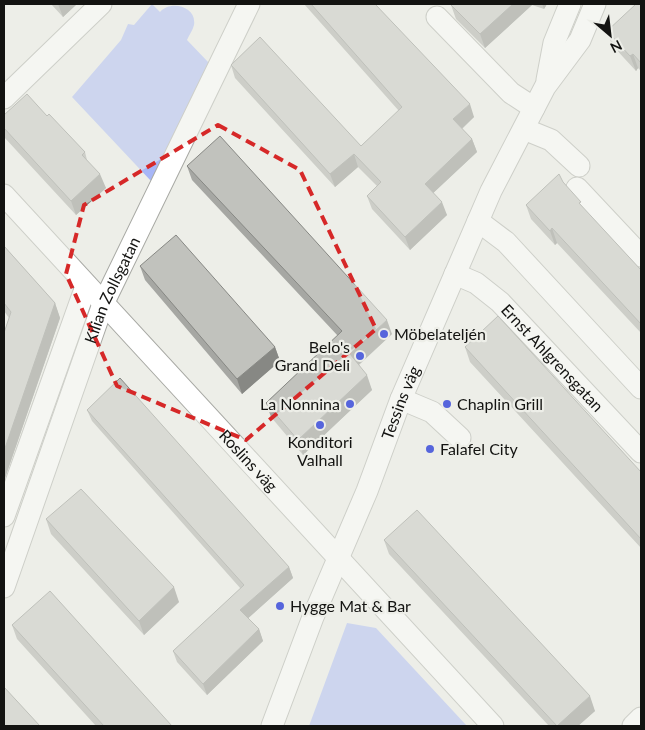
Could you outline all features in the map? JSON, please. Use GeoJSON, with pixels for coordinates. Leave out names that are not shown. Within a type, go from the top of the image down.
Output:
{"type":"FeatureCollection","features":[{"type":"Feature","properties":{"kind":"street"},"geometry":{"type":"LineString","coordinates":[[4,98],[101,4]]}},
{"type":"Feature","properties":{"kind":"street","name":"Kilian Zollsgatan"},"geometry":{"type":"LineString","coordinates":[[4,587],[103,304],[249,4]]}},
{"type":"Feature","properties":{"kind":"street","name":"Tessins väg"},"geometry":{"type":"LineString","coordinates":[[545,86],[554,43],[570,4]]}},
{"type":"Feature","properties":{"kind":"street","name":"Tessins väg"},"geometry":{"type":"LineString","coordinates":[[272,726],[337,558],[367,491],[402,399],[491,191],[545,86],[580,40],[595,4]]}},
{"type":"Feature","properties":{"kind":"street"},"geometry":{"type":"LineString","coordinates":[[437,17],[511,93],[534,108]]}},
{"type":"Feature","properties":{"kind":"street"},"geometry":{"type":"LineString","coordinates":[[524,129],[551,140],[579,166]]}},
{"type":"Feature","properties":{"kind":"street"},"geometry":{"type":"LineString","coordinates":[[578,188],[641,256]]}},
{"type":"Feature","properties":{"kind":"street","name":"Roslins väg"},"geometry":{"type":"LineString","coordinates":[[4,194],[86,286],[493,726]]}},
{"type":"Feature","properties":{"kind":"street"},"geometry":{"type":"LineString","coordinates":[[478,221],[506,242],[641,388]]}},
{"type":"Feature","properties":{"kind":"street","name":"Ernst Ahlgrensgatan"},"geometry":{"type":"LineString","coordinates":[[455,274],[476,283],[500,302],[641,452]]}},
{"type":"Feature","properties":{"kind":"street","name":"Kilian Zollsgatan"},"geometry":{"type":"LineString","coordinates":[[4,516],[86,286]]}},
{"type":"Feature","properties":{"kind":"street"},"geometry":{"type":"LineString","coordinates":[[402,399],[432,412],[460,438]]}},
{"type":"Feature","properties":{"kind":"street"},"geometry":{"type":"LineString","coordinates":[[633,726],[641,718]]}},
{"type":"Feature","properties":{"kind":"highlighted area"},"geometry":{"type":"Polygon","coordinates":[[[218,125],[300,170],[376,329],[246,440],[117,386],[66,274],[84,205],[218,125]]]}},
{"type":"Feature","properties":{"kind":"shaded area"},"geometry":{"type":"Polygon","coordinates":[[[152,4],[160,12],[164,8],[176,6],[187,9],[191,13],[194,18],[194,25],[187,40],[209,63],[151,181],[72,97],[121,40],[128,24],[134,25],[152,4]]]}},
{"type":"Feature","properties":{"kind":"shaded area"},"geometry":{"type":"Polygon","coordinates":[[[347,623],[376,628],[467,726],[309,726],[347,623]]]}},
{"type":"Feature","properties":{"kind":"building"},"geometry":{"type":"Polygon","coordinates":[[[311,4],[375,4],[470,104],[453,119],[472,139],[425,184],[442,202],[405,237],[367,196],[381,182],[354,154],[330,174],[231,65],[260,37],[361,146],[402,107],[311,4]]]}},
{"type":"Feature","properties":{"kind":"building"},"geometry":{"type":"Polygon","coordinates":[[[452,4],[513,4],[480,34],[452,4]]]}},
{"type":"Feature","properties":{"kind":"building"},"geometry":{"type":"Polygon","coordinates":[[[636,4],[641,4],[641,63],[633,54],[630,56],[607,31],[636,4]]]}},
{"type":"Feature","properties":{"kind":"building"},"geometry":{"type":"Polygon","coordinates":[[[27,94],[85,152],[82,155],[100,174],[71,201],[4,128],[4,115],[27,94]]]}},
{"type":"Feature","properties":{"kind":"building"},"geometry":{"type":"Polygon","coordinates":[[[220,136],[387,320],[350,354],[367,375],[298,440],[266,403],[342,331],[187,166],[220,136]]]}},
{"type":"Feature","properties":{"kind":"building"},"geometry":{"type":"Polygon","coordinates":[[[559,174],[563,182],[581,202],[579,203],[641,270],[641,324],[552,228],[550,231],[526,205],[559,174]]]}},
{"type":"Feature","properties":{"kind":"building"},"geometry":{"type":"Polygon","coordinates":[[[176,235],[275,347],[237,379],[140,266],[176,235]]]}},
{"type":"Feature","properties":{"kind":"building"},"geometry":{"type":"Polygon","coordinates":[[[4,246],[55,303],[4,451],[4,333],[11,312],[4,303],[4,246]]]}},
{"type":"Feature","properties":{"kind":"building"},"geometry":{"type":"Polygon","coordinates":[[[498,316],[641,472],[641,539],[465,347],[498,316]]]}},
{"type":"Feature","properties":{"kind":"building"},"geometry":{"type":"Polygon","coordinates":[[[120,378],[289,567],[240,610],[259,629],[203,684],[173,651],[244,585],[87,410],[120,378]]]}},
{"type":"Feature","properties":{"kind":"building"},"geometry":{"type":"Polygon","coordinates":[[[81,489],[174,587],[139,621],[46,519],[81,489]]]}},
{"type":"Feature","properties":{"kind":"building"},"geometry":{"type":"Polygon","coordinates":[[[417,510],[590,696],[557,726],[384,540],[417,510]]]}},
{"type":"Feature","properties":{"kind":"building"},"geometry":{"type":"Polygon","coordinates":[[[50,591],[172,726],[104,726],[12,625],[50,591]]]}},
{"type":"Feature","properties":{"kind":"building"},"geometry":{"type":"Polygon","coordinates":[[[4,687],[40,726],[4,726],[4,687]]]}},
{"type":"Feature","properties":{"kind":"place","name":"Möbelateljén"},"geometry":{"type":"Point","coordinates":[384,334]}},
{"type":"Feature","properties":{"kind":"place","name":"Belo's Grand Deli"},"geometry":{"type":"Point","coordinates":[360,356]}},
{"type":"Feature","properties":{"kind":"place","name":"La Nonnina"},"geometry":{"type":"Point","coordinates":[350,404]}},
{"type":"Feature","properties":{"kind":"place","name":"Chaplin Grill"},"geometry":{"type":"Point","coordinates":[447,404]}},
{"type":"Feature","properties":{"kind":"place","name":"Konditori Valhall"},"geometry":{"type":"Point","coordinates":[320,425]}},
{"type":"Feature","properties":{"kind":"place","name":"Falafel City"},"geometry":{"type":"Point","coordinates":[430,449]}},
{"type":"Feature","properties":{"kind":"place","name":"Hygge Mat & Bar"},"geometry":{"type":"Point","coordinates":[280,606]}}]}
